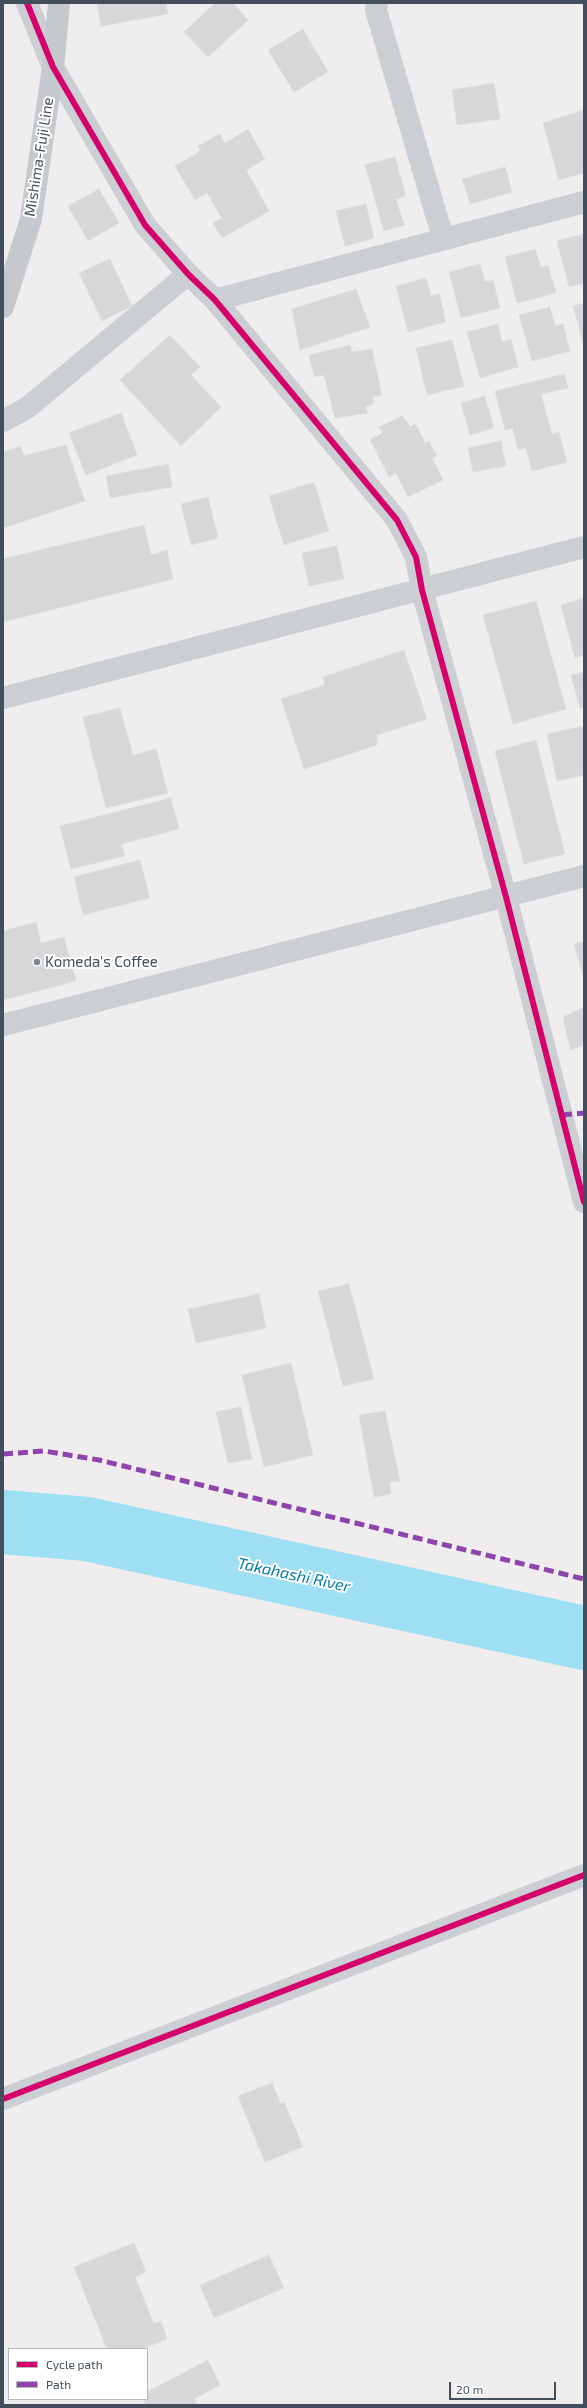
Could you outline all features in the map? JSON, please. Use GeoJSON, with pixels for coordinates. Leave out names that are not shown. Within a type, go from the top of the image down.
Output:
{"type":"FeatureCollection","features":[{"type":"Feature","properties":{"kind":"main road","name":"Mishima-Fuji Line"},"geometry":{"type":"LineString","coordinates":[[3,307],[31,219],[53,67],[59,3]]}},
{"type":"Feature","properties":{"kind":"street"},"geometry":{"type":"LineString","coordinates":[[27,3],[53,67],[145,225],[188,274],[215,300],[398,520],[416,557],[422,590],[506,897],[584,1202]]}},
{"type":"Feature","properties":{"kind":"street"},"geometry":{"type":"LineString","coordinates":[[378,3],[376,10],[444,238]]}},
{"type":"Feature","properties":{"kind":"street"},"geometry":{"type":"LineString","coordinates":[[215,300],[584,202]]}},
{"type":"Feature","properties":{"kind":"street"},"geometry":{"type":"LineString","coordinates":[[3,421],[27,408],[188,274]]}},
{"type":"Feature","properties":{"kind":"street"},"geometry":{"type":"LineString","coordinates":[[3,698],[584,547]]}},
{"type":"Feature","properties":{"kind":"street"},"geometry":{"type":"LineString","coordinates":[[3,1025],[584,876]]}},
{"type":"Feature","properties":{"kind":"street"},"geometry":{"type":"LineString","coordinates":[[3,2099],[584,1875]]}},
{"type":"Feature","properties":{"kind":"building"},"geometry":{"type":"Polygon","coordinates":[[[97,3],[166,3],[168,14],[101,26],[97,3]]]}},
{"type":"Feature","properties":{"kind":"building"},"geometry":{"type":"Polygon","coordinates":[[[215,3],[233,3],[248,20],[208,57],[184,32],[215,3]]]}},
{"type":"Feature","properties":{"kind":"building"},"geometry":{"type":"Polygon","coordinates":[[[303,29],[328,72],[294,92],[268,50],[303,29]]]}},
{"type":"Feature","properties":{"kind":"building"},"geometry":{"type":"Polygon","coordinates":[[[494,83],[500,119],[457,125],[452,90],[494,83]]]}},
{"type":"Feature","properties":{"kind":"building"},"geometry":{"type":"Polygon","coordinates":[[[584,110],[584,173],[559,180],[543,123],[584,110]]]}},
{"type":"Feature","properties":{"kind":"building"},"geometry":{"type":"Polygon","coordinates":[[[248,129],[265,159],[246,170],[269,211],[222,238],[213,223],[222,218],[207,193],[195,200],[175,166],[201,151],[198,146],[220,134],[225,143],[248,129]]]}},
{"type":"Feature","properties":{"kind":"building"},"geometry":{"type":"Polygon","coordinates":[[[395,157],[406,196],[396,199],[404,225],[384,231],[365,165],[395,157]]]}},
{"type":"Feature","properties":{"kind":"building"},"geometry":{"type":"Polygon","coordinates":[[[505,167],[512,192],[470,204],[462,179],[505,167]]]}},
{"type":"Feature","properties":{"kind":"building"},"geometry":{"type":"Polygon","coordinates":[[[99,189],[119,223],[88,241],[68,206],[99,189]]]}},
{"type":"Feature","properties":{"kind":"building"},"geometry":{"type":"Polygon","coordinates":[[[366,204],[374,238],[345,246],[336,211],[366,204]]]}},
{"type":"Feature","properties":{"kind":"building"},"geometry":{"type":"Polygon","coordinates":[[[584,234],[584,283],[569,287],[557,241],[584,234]]]}},
{"type":"Feature","properties":{"kind":"building"},"geometry":{"type":"Polygon","coordinates":[[[535,249],[541,267],[548,265],[556,293],[517,303],[505,257],[535,249]]]}},
{"type":"Feature","properties":{"kind":"building"},"geometry":{"type":"Polygon","coordinates":[[[110,259],[132,306],[102,321],[79,273],[110,259]]]}},
{"type":"Feature","properties":{"kind":"building"},"geometry":{"type":"Polygon","coordinates":[[[480,264],[485,282],[493,280],[500,308],[461,318],[449,272],[480,264]]]}},
{"type":"Feature","properties":{"kind":"building"},"geometry":{"type":"Polygon","coordinates":[[[426,278],[431,296],[439,294],[446,322],[408,332],[396,286],[426,278]]]}},
{"type":"Feature","properties":{"kind":"building"},"geometry":{"type":"Polygon","coordinates":[[[356,289],[370,327],[300,350],[292,309],[356,289]]]}},
{"type":"Feature","properties":{"kind":"building"},"geometry":{"type":"Polygon","coordinates":[[[584,303],[584,346],[573,306],[584,303]]]}},
{"type":"Feature","properties":{"kind":"building"},"geometry":{"type":"Polygon","coordinates":[[[550,307],[555,326],[563,324],[570,351],[532,361],[519,315],[550,307]]]}},
{"type":"Feature","properties":{"kind":"building"},"geometry":{"type":"Polygon","coordinates":[[[498,324],[502,342],[511,339],[518,367],[480,378],[467,332],[498,324]]]}},
{"type":"Feature","properties":{"kind":"building"},"geometry":{"type":"Polygon","coordinates":[[[170,335],[200,367],[191,375],[221,407],[181,446],[120,380],[170,335]]]}},
{"type":"Feature","properties":{"kind":"building"},"geometry":{"type":"Polygon","coordinates":[[[452,340],[464,386],[427,395],[416,348],[452,340]]]}},
{"type":"Feature","properties":{"kind":"building"},"geometry":{"type":"Polygon","coordinates":[[[350,345],[352,352],[372,349],[382,395],[373,397],[374,404],[365,407],[368,413],[335,418],[324,375],[314,377],[309,355],[350,345]]]}},
{"type":"Feature","properties":{"kind":"building"},"geometry":{"type":"Polygon","coordinates":[[[564,374],[568,388],[541,394],[552,434],[559,432],[567,462],[532,471],[526,448],[518,450],[513,428],[505,430],[495,391],[564,374]]]}},
{"type":"Feature","properties":{"kind":"building"},"geometry":{"type":"Polygon","coordinates":[[[485,396],[494,428],[470,435],[461,403],[485,396]]]}},
{"type":"Feature","properties":{"kind":"building"},"geometry":{"type":"Polygon","coordinates":[[[121,413],[137,455],[86,475],[69,433],[121,413]]]}},
{"type":"Feature","properties":{"kind":"building"},"geometry":{"type":"Polygon","coordinates":[[[402,416],[411,427],[415,423],[425,443],[429,441],[437,456],[432,458],[443,480],[408,497],[396,473],[389,477],[370,439],[383,433],[379,427],[402,416]]]}},
{"type":"Feature","properties":{"kind":"building"},"geometry":{"type":"Polygon","coordinates":[[[501,441],[506,466],[473,472],[468,448],[501,441]]]}},
{"type":"Feature","properties":{"kind":"building"},"geometry":{"type":"Polygon","coordinates":[[[66,445],[85,501],[3,528],[3,452],[20,446],[24,456],[66,445]]]}},
{"type":"Feature","properties":{"kind":"building"},"geometry":{"type":"Polygon","coordinates":[[[168,464],[172,487],[110,498],[106,476],[168,464]]]}},
{"type":"Feature","properties":{"kind":"building"},"geometry":{"type":"Polygon","coordinates":[[[314,482],[329,531],[284,545],[269,496],[314,482]]]}},
{"type":"Feature","properties":{"kind":"building"},"geometry":{"type":"Polygon","coordinates":[[[208,497],[218,538],[191,545],[181,504],[208,497]]]}},
{"type":"Feature","properties":{"kind":"building"},"geometry":{"type":"Polygon","coordinates":[[[144,525],[151,555],[167,550],[173,579],[3,622],[3,559],[144,525]]]}},
{"type":"Feature","properties":{"kind":"building"},"geometry":{"type":"Polygon","coordinates":[[[337,546],[344,579],[309,586],[302,553],[337,546]]]}},
{"type":"Feature","properties":{"kind":"building"},"geometry":{"type":"Polygon","coordinates":[[[584,598],[584,655],[575,658],[561,605],[584,598]]]}},
{"type":"Feature","properties":{"kind":"building"},"geometry":{"type":"Polygon","coordinates":[[[536,601],[566,709],[513,724],[483,615],[536,601]]]}},
{"type":"Feature","properties":{"kind":"building"},"geometry":{"type":"Polygon","coordinates":[[[404,650],[427,719],[377,735],[377,745],[304,769],[281,699],[325,685],[323,677],[404,650]]]}},
{"type":"Feature","properties":{"kind":"building"},"geometry":{"type":"Polygon","coordinates":[[[584,672],[584,707],[580,708],[571,675],[584,672]]]}},
{"type":"Feature","properties":{"kind":"building"},"geometry":{"type":"Polygon","coordinates":[[[120,708],[133,755],[156,749],[168,793],[106,808],[83,717],[120,708]]]}},
{"type":"Feature","properties":{"kind":"building"},"geometry":{"type":"Polygon","coordinates":[[[584,726],[584,775],[557,781],[547,734],[584,726]]]}},
{"type":"Feature","properties":{"kind":"building"},"geometry":{"type":"Polygon","coordinates":[[[536,740],[565,854],[524,864],[495,751],[536,740]]]}},
{"type":"Feature","properties":{"kind":"building"},"geometry":{"type":"Polygon","coordinates":[[[171,798],[179,829],[121,844],[125,856],[71,869],[60,826],[171,798]]]}},
{"type":"Feature","properties":{"kind":"building"},"geometry":{"type":"Polygon","coordinates":[[[140,860],[150,898],[83,915],[74,877],[140,860]]]}},
{"type":"Feature","properties":{"kind":"building","name":"Komeda's Coffee"},"geometry":{"type":"Polygon","coordinates":[[[36,922],[41,943],[64,937],[76,981],[3,1000],[3,931],[36,922]]]}},
{"type":"Feature","properties":{"kind":"building"},"geometry":{"type":"Polygon","coordinates":[[[584,941],[584,978],[574,944],[584,941]]]}},
{"type":"Feature","properties":{"kind":"building"},"geometry":{"type":"Polygon","coordinates":[[[584,1007],[584,1045],[570,1050],[563,1017],[584,1007]]]}},
{"type":"Feature","properties":{"kind":"building"},"geometry":{"type":"Polygon","coordinates":[[[349,1284],[374,1379],[343,1386],[318,1291],[349,1284]]]}},
{"type":"Feature","properties":{"kind":"building"},"geometry":{"type":"Polygon","coordinates":[[[259,1294],[266,1328],[196,1343],[188,1309],[259,1294]]]}},
{"type":"Feature","properties":{"kind":"building"},"geometry":{"type":"Polygon","coordinates":[[[291,1363],[313,1455],[264,1467],[242,1375],[291,1363]]]}},
{"type":"Feature","properties":{"kind":"building"},"geometry":{"type":"Polygon","coordinates":[[[241,1407],[252,1459],[228,1463],[216,1412],[241,1407]]]}},
{"type":"Feature","properties":{"kind":"building"},"geometry":{"type":"Polygon","coordinates":[[[385,1411],[400,1481],[390,1482],[391,1494],[374,1497],[359,1415],[385,1411]]]}},
{"type":"Feature","properties":{"kind":"building"},"geometry":{"type":"Polygon","coordinates":[[[272,2083],[281,2104],[284,2102],[303,2147],[265,2162],[238,2096],[272,2083]]]}},
{"type":"Feature","properties":{"kind":"building"},"geometry":{"type":"Polygon","coordinates":[[[134,2243],[146,2272],[135,2277],[154,2324],[161,2321],[167,2339],[144,2348],[107,2348],[74,2267],[134,2243]]]}},
{"type":"Feature","properties":{"kind":"building"},"geometry":{"type":"Polygon","coordinates":[[[269,2255],[284,2288],[214,2318],[200,2285],[269,2255]]]}},
{"type":"Feature","properties":{"kind":"building"},"geometry":{"type":"Polygon","coordinates":[[[208,2360],[220,2385],[194,2399],[197,2405],[146,2405],[144,2400],[148,2400],[148,2391],[208,2360]]]}},
{"type":"Feature","properties":{"kind":"waterway","name":"Takahashi River"},"geometry":{"type":"LineString","coordinates":[[3,1522],[87,1529],[584,1638]]}},
{"type":"Feature","properties":{"kind":"marked path"},"geometry":{"type":"LineString","coordinates":[[562,1115],[584,1113]]}},
{"type":"Feature","properties":{"kind":"marked path"},"geometry":{"type":"LineString","coordinates":[[3,1454],[44,1451],[99,1460],[584,1579]]}},
{"type":"Feature","properties":{"kind":"cycle path"},"geometry":{"type":"LineString","coordinates":[[27,3],[53,67],[145,225],[188,274],[215,300],[397,520],[416,557],[422,590],[506,897],[584,1202]]}},
{"type":"Feature","properties":{"kind":"cycle path"},"geometry":{"type":"LineString","coordinates":[[3,2099],[584,1875]]}},
{"type":"Feature","properties":{"kind":"place","name":"Komeda's Coffee"},"geometry":{"type":"Point","coordinates":[37,962]}}]}
